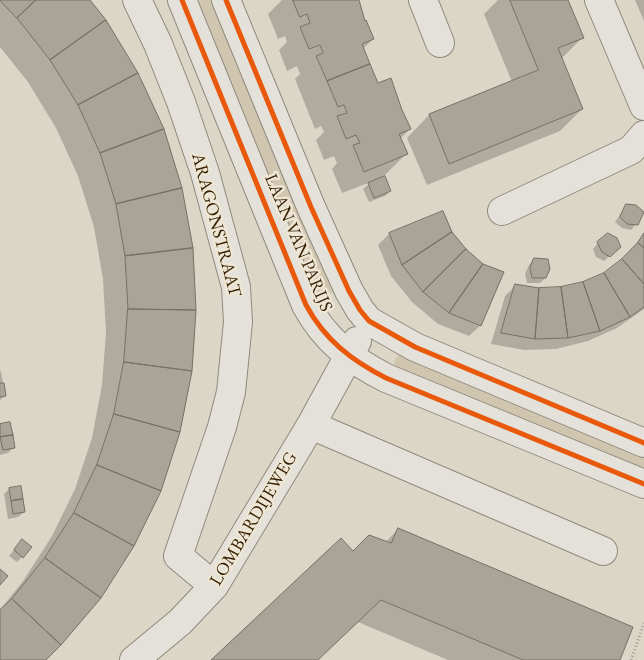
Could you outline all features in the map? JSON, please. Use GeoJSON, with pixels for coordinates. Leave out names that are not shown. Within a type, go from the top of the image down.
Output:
{"type":"FeatureCollection","features":[{"type":"Feature","properties":{"kind":"street","name":"ARAGONSTRAAT"},"geometry":{"type":"LineString","coordinates":[[136,0],[158,44],[181,102],[205,173],[236,287],[238,322],[231,392],[222,428],[178,556],[214,586]]}},
{"type":"Feature","properties":{"kind":"street","name":"LAAN VAN PARIJS"},"geometry":{"type":"LineString","coordinates":[[182,0],[306,304],[322,330],[347,356],[386,378],[644,484]]}},
{"type":"Feature","properties":{"kind":"street","name":"LAAN VAN PARIJS"},"geometry":{"type":"LineString","coordinates":[[226,0],[311,208],[349,292],[369,321],[415,347],[644,443]]}},
{"type":"Feature","properties":{"kind":"street"},"geometry":{"type":"LineString","coordinates":[[423,0],[440,43]]}},
{"type":"Feature","properties":{"kind":"street"},"geometry":{"type":"LineString","coordinates":[[599,0],[644,106]]}},
{"type":"Feature","properties":{"kind":"street"},"geometry":{"type":"LineString","coordinates":[[502,212],[631,150],[644,135]]}},
{"type":"Feature","properties":{"kind":"street"},"geometry":{"type":"LineString","coordinates":[[347,356],[369,321]]}},
{"type":"Feature","properties":{"kind":"street","name":"LOMBARDIJEWEG"},"geometry":{"type":"LineString","coordinates":[[134,660],[180,622],[214,586],[311,424],[347,356]]}},
{"type":"Feature","properties":{"kind":"street"},"geometry":{"type":"LineString","coordinates":[[311,424],[603,551]]}},
{"type":"Feature","properties":{"kind":"path"},"geometry":{"type":"LineString","coordinates":[[631,660],[644,623]]}},
{"type":"Feature","properties":{"kind":"shaded area"},"geometry":{"type":"Polygon","coordinates":[[[194,0],[219,0],[338,289],[318,301],[194,0]]]}},
{"type":"Feature","properties":{"kind":"shaded area"},"geometry":{"type":"Polygon","coordinates":[[[401,353],[644,451],[644,474],[394,367],[395,359],[401,353]]]}},
{"type":"Feature","properties":{"kind":"building"},"geometry":{"type":"Polygon","coordinates":[[[0,0],[36,0],[17,18],[0,0]]]}},
{"type":"Feature","properties":{"kind":"building"},"geometry":{"type":"Polygon","coordinates":[[[36,0],[90,0],[106,20],[50,60],[17,18],[36,0]]]}},
{"type":"Feature","properties":{"kind":"building"},"geometry":{"type":"Polygon","coordinates":[[[293,0],[359,0],[365,21],[374,39],[362,44],[370,64],[327,81],[316,56],[323,53],[320,45],[309,49],[300,27],[310,23],[307,14],[300,17],[293,0]]]}},
{"type":"Feature","properties":{"kind":"building"},"geometry":{"type":"Polygon","coordinates":[[[510,0],[568,0],[584,38],[558,48],[583,109],[449,164],[429,114],[538,70],[510,0]]]}},
{"type":"Feature","properties":{"kind":"building"},"geometry":{"type":"Polygon","coordinates":[[[106,20],[138,73],[78,105],[50,60],[106,20]]]}},
{"type":"Feature","properties":{"kind":"building"},"geometry":{"type":"Polygon","coordinates":[[[370,64],[378,83],[391,78],[411,129],[399,134],[408,154],[364,172],[353,145],[360,143],[356,135],[346,139],[337,116],[347,113],[344,105],[338,107],[327,81],[370,64]]]}},
{"type":"Feature","properties":{"kind":"building"},"geometry":{"type":"Polygon","coordinates":[[[138,73],[164,129],[100,153],[78,105],[138,73]]]}},
{"type":"Feature","properties":{"kind":"building"},"geometry":{"type":"Polygon","coordinates":[[[164,129],[182,188],[116,204],[100,153],[164,129]]]}},
{"type":"Feature","properties":{"kind":"building"},"geometry":{"type":"Polygon","coordinates":[[[385,176],[391,191],[374,198],[368,183],[385,176]]]}},
{"type":"Feature","properties":{"kind":"building"},"geometry":{"type":"Polygon","coordinates":[[[182,188],[193,248],[125,256],[116,204],[182,188]]]}},
{"type":"Feature","properties":{"kind":"building"},"geometry":{"type":"Polygon","coordinates":[[[626,204],[636,205],[644,212],[638,225],[627,224],[620,217],[626,204]]]}},
{"type":"Feature","properties":{"kind":"building"},"geometry":{"type":"Polygon","coordinates":[[[443,211],[452,232],[402,265],[389,233],[443,211]]]}},
{"type":"Feature","properties":{"kind":"building"},"geometry":{"type":"Polygon","coordinates":[[[452,232],[466,249],[423,292],[402,265],[452,232]]]}},
{"type":"Feature","properties":{"kind":"building"},"geometry":{"type":"Polygon","coordinates":[[[608,233],[617,238],[621,247],[610,257],[602,252],[597,242],[608,233]]]}},
{"type":"Feature","properties":{"kind":"building"},"geometry":{"type":"Polygon","coordinates":[[[644,233],[644,248],[638,243],[644,233]]]}},
{"type":"Feature","properties":{"kind":"building"},"geometry":{"type":"Polygon","coordinates":[[[638,243],[644,248],[644,284],[622,259],[638,243]]]}},
{"type":"Feature","properties":{"kind":"building"},"geometry":{"type":"Polygon","coordinates":[[[193,248],[196,310],[128,309],[125,256],[193,248]]]}},
{"type":"Feature","properties":{"kind":"building"},"geometry":{"type":"Polygon","coordinates":[[[466,249],[483,264],[449,313],[423,292],[466,249]]]}},
{"type":"Feature","properties":{"kind":"building"},"geometry":{"type":"Polygon","coordinates":[[[534,258],[548,259],[550,269],[546,278],[532,278],[530,268],[534,258]]]}},
{"type":"Feature","properties":{"kind":"building"},"geometry":{"type":"Polygon","coordinates":[[[622,259],[644,284],[644,307],[630,317],[604,273],[622,259]]]}},
{"type":"Feature","properties":{"kind":"building"},"geometry":{"type":"Polygon","coordinates":[[[483,264],[504,272],[481,326],[449,313],[483,264]]]}},
{"type":"Feature","properties":{"kind":"building"},"geometry":{"type":"Polygon","coordinates":[[[604,273],[630,317],[600,331],[583,282],[604,273]]]}},
{"type":"Feature","properties":{"kind":"building"},"geometry":{"type":"Polygon","coordinates":[[[583,282],[600,331],[568,338],[561,287],[583,282]]]}},
{"type":"Feature","properties":{"kind":"building"},"geometry":{"type":"Polygon","coordinates":[[[515,284],[539,288],[535,339],[501,333],[515,284]]]}},
{"type":"Feature","properties":{"kind":"building"},"geometry":{"type":"Polygon","coordinates":[[[561,287],[568,338],[535,339],[539,288],[561,287]]]}},
{"type":"Feature","properties":{"kind":"building"},"geometry":{"type":"Polygon","coordinates":[[[128,309],[196,310],[192,371],[124,362],[128,309]]]}},
{"type":"Feature","properties":{"kind":"building"},"geometry":{"type":"Polygon","coordinates":[[[124,362],[192,371],[180,432],[114,414],[124,362]]]}},
{"type":"Feature","properties":{"kind":"building"},"geometry":{"type":"Polygon","coordinates":[[[0,383],[4,383],[6,396],[0,397],[0,383]]]}},
{"type":"Feature","properties":{"kind":"building"},"geometry":{"type":"Polygon","coordinates":[[[114,414],[180,432],[161,491],[97,465],[114,414]]]}},
{"type":"Feature","properties":{"kind":"building"},"geometry":{"type":"Polygon","coordinates":[[[10,422],[13,435],[0,437],[0,424],[10,422]]]}},
{"type":"Feature","properties":{"kind":"building"},"geometry":{"type":"Polygon","coordinates":[[[13,435],[15,448],[3,450],[0,437],[13,435]]]}},
{"type":"Feature","properties":{"kind":"building"},"geometry":{"type":"Polygon","coordinates":[[[97,465],[161,491],[134,546],[74,513],[97,465]]]}},
{"type":"Feature","properties":{"kind":"building"},"geometry":{"type":"Polygon","coordinates":[[[21,486],[23,499],[11,501],[9,488],[21,486]]]}},
{"type":"Feature","properties":{"kind":"building"},"geometry":{"type":"Polygon","coordinates":[[[23,499],[25,512],[13,514],[11,501],[23,499]]]}},
{"type":"Feature","properties":{"kind":"building"},"geometry":{"type":"Polygon","coordinates":[[[74,513],[134,546],[101,598],[45,558],[74,513]]]}},
{"type":"Feature","properties":{"kind":"building"},"geometry":{"type":"Polygon","coordinates":[[[398,528],[633,627],[620,660],[523,660],[381,600],[318,660],[211,660],[341,538],[353,551],[369,535],[391,543],[398,528]]]}},
{"type":"Feature","properties":{"kind":"building"},"geometry":{"type":"Polygon","coordinates":[[[22,539],[32,547],[23,558],[14,550],[22,539]]]}},
{"type":"Feature","properties":{"kind":"building"},"geometry":{"type":"Polygon","coordinates":[[[45,558],[101,598],[61,645],[12,599],[45,558]]]}},
{"type":"Feature","properties":{"kind":"building"},"geometry":{"type":"Polygon","coordinates":[[[0,569],[8,576],[0,585],[0,569]]]}},
{"type":"Feature","properties":{"kind":"building"},"geometry":{"type":"Polygon","coordinates":[[[12,599],[61,645],[46,660],[0,660],[0,610],[12,599]]]}},
{"type":"Feature","properties":{"kind":"cycle path"},"geometry":{"type":"LineString","coordinates":[[182,0],[306,305],[330,339],[361,364],[386,378],[644,484]]}},
{"type":"Feature","properties":{"kind":"cycle path"},"geometry":{"type":"LineString","coordinates":[[226,0],[311,207],[349,291],[369,321],[415,347],[644,443]]}}]}
